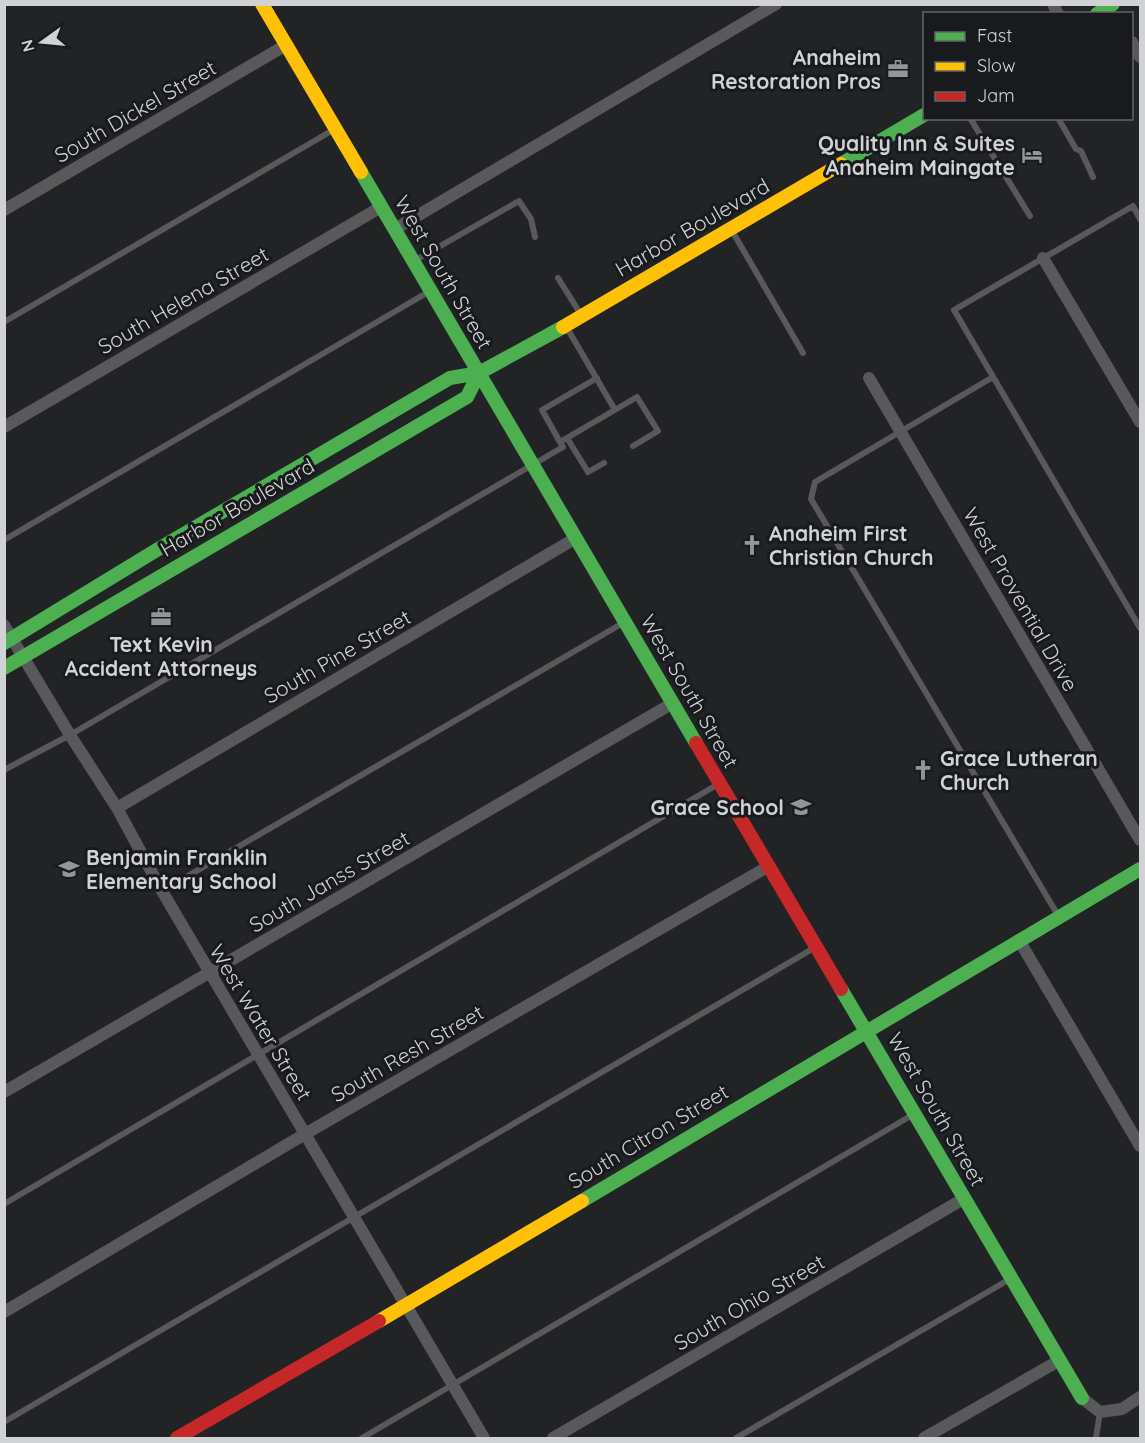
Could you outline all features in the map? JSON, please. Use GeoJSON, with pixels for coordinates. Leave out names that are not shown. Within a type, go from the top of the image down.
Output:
{"type":"FeatureCollection","features":[{"type":"Feature","properties":{"kind":"street","name":"West South Street"},"geometry":{"type":"LineString","coordinates":[[262,4],[1082,1398]]}},
{"type":"Feature","properties":{"kind":"street"},"geometry":{"type":"LineString","coordinates":[[395,229],[776,4]]}},
{"type":"Feature","properties":{"kind":"street","name":"South Dickel Street"},"geometry":{"type":"LineString","coordinates":[[4,210],[286,45]]}},
{"type":"Feature","properties":{"kind":"street","name":"Harbor Boulevard"},"geometry":{"type":"LineString","coordinates":[[8,640],[450,378],[479,373],[566,325],[923,116]]}},
{"type":"Feature","properties":{"kind":"street","name":"South Helena Street"},"geometry":{"type":"LineString","coordinates":[[4,427],[381,207]]}},
{"type":"Feature","properties":{"kind":"street"},"geometry":{"type":"LineString","coordinates":[[1043,258],[1140,423]]}},
{"type":"Feature","properties":{"kind":"street","name":"Harbor Boulevard"},"geometry":{"type":"LineString","coordinates":[[4,668],[467,397],[479,373]]}},
{"type":"Feature","properties":{"kind":"street","name":"West Provential Drive"},"geometry":{"type":"LineString","coordinates":[[869,378],[1140,840]]}},
{"type":"Feature","properties":{"kind":"street","name":"South Pine Street"},"geometry":{"type":"LineString","coordinates":[[117,808],[576,538]]}},
{"type":"Feature","properties":{"kind":"street","name":"West Water Street"},"geometry":{"type":"LineString","coordinates":[[4,625],[8,640],[23,657],[117,808],[162,891],[484,1438]]}},
{"type":"Feature","properties":{"kind":"street","name":"South Janss Street"},"geometry":{"type":"LineString","coordinates":[[4,1092],[673,703]]}},
{"type":"Feature","properties":{"kind":"street","name":"South Resh Street"},"geometry":{"type":"LineString","coordinates":[[4,1312],[305,1134],[769,866]]}},
{"type":"Feature","properties":{"kind":"street","name":"South Citron Street"},"geometry":{"type":"LineString","coordinates":[[177,1438],[406,1306],[866,1030],[1140,869]]}},
{"type":"Feature","properties":{"kind":"street"},"geometry":{"type":"LineString","coordinates":[[1019,940],[1140,1146]]}},
{"type":"Feature","properties":{"kind":"street","name":"South Ohio Street"},"geometry":{"type":"LineString","coordinates":[[553,1438],[965,1198]]}},
{"type":"Feature","properties":{"kind":"street"},"geometry":{"type":"LineString","coordinates":[[924,1438],[1059,1360]]}},
{"type":"Feature","properties":{"kind":"street"},"geometry":{"type":"LineString","coordinates":[[1082,1398],[1100,1412],[1122,1409],[1140,1397]]}},
{"type":"Feature","properties":{"kind":"lane"},"geometry":{"type":"LineString","coordinates":[[971,120],[1030,216]]}},
{"type":"Feature","properties":{"kind":"lane"},"geometry":{"type":"LineString","coordinates":[[1059,120],[1076,149],[1081,151],[1093,177]]}},
{"type":"Feature","properties":{"kind":"lane"},"geometry":{"type":"LineString","coordinates":[[4,322],[335,128]]}},
{"type":"Feature","properties":{"kind":"lane"},"geometry":{"type":"LineString","coordinates":[[414,262],[519,201],[531,219],[535,237]]}},
{"type":"Feature","properties":{"kind":"lane"},"geometry":{"type":"LineString","coordinates":[[1140,219],[1133,206],[954,310],[1140,628]]}},
{"type":"Feature","properties":{"kind":"lane"},"geometry":{"type":"LineString","coordinates":[[731,229],[803,353]]}},
{"type":"Feature","properties":{"kind":"lane"},"geometry":{"type":"LineString","coordinates":[[558,278],[582,316]]}},
{"type":"Feature","properties":{"kind":"lane"},"geometry":{"type":"LineString","coordinates":[[4,540],[431,291]]}},
{"type":"Feature","properties":{"kind":"lane"},"geometry":{"type":"LineString","coordinates":[[566,325],[615,410]]}},
{"type":"Feature","properties":{"kind":"lane"},"geometry":{"type":"LineString","coordinates":[[993,377],[815,482],[811,499],[1059,917]]}},
{"type":"Feature","properties":{"kind":"lane"},"geometry":{"type":"LineString","coordinates":[[4,770],[70,735],[564,447],[542,410],[597,378]]}},
{"type":"Feature","properties":{"kind":"lane"},"geometry":{"type":"LineString","coordinates":[[560,442],[637,397],[658,431],[633,446]]}},
{"type":"Feature","properties":{"kind":"lane"},"geometry":{"type":"LineString","coordinates":[[567,438],[588,472],[604,463]]}},
{"type":"Feature","properties":{"kind":"lane"},"geometry":{"type":"LineString","coordinates":[[162,891],[625,621]]}},
{"type":"Feature","properties":{"kind":"lane"},"geometry":{"type":"LineString","coordinates":[[4,1204],[720,783]]}},
{"type":"Feature","properties":{"kind":"lane"},"geometry":{"type":"LineString","coordinates":[[4,1422],[817,947]]}},
{"type":"Feature","properties":{"kind":"lane"},"geometry":{"type":"LineString","coordinates":[[362,1438],[915,1113]]}},
{"type":"Feature","properties":{"kind":"lane"},"geometry":{"type":"LineString","coordinates":[[736,1438],[1011,1278]]}},
{"type":"Feature","properties":{"kind":"lane"},"geometry":{"type":"LineString","coordinates":[[1096,1438],[1100,1412]]}},
{"type":"Feature","properties":{"kind":"traffic: fast"},"geometry":{"type":"LineString","coordinates":[[1100,12],[1113,4]]}},
{"type":"Feature","properties":{"kind":"traffic: fast"},"geometry":{"type":"LineString","coordinates":[[841,164],[923,116]]}},
{"type":"Feature","properties":{"kind":"traffic: fast"},"geometry":{"type":"LineString","coordinates":[[361,172],[696,743]]}},
{"type":"Feature","properties":{"kind":"traffic: fast"},"geometry":{"type":"LineString","coordinates":[[4,643],[155,551],[450,378],[479,373],[563,327]]}},
{"type":"Feature","properties":{"kind":"traffic: fast"},"geometry":{"type":"LineString","coordinates":[[4,668],[467,397],[479,373]]}},
{"type":"Feature","properties":{"kind":"traffic: fast"},"geometry":{"type":"LineString","coordinates":[[582,1201],[1140,869]]}},
{"type":"Feature","properties":{"kind":"traffic: fast"},"geometry":{"type":"LineString","coordinates":[[841,989],[1082,1398]]}},
{"type":"Feature","properties":{"kind":"traffic: slow"},"geometry":{"type":"LineString","coordinates":[[262,4],[361,172]]}},
{"type":"Feature","properties":{"kind":"traffic: slow"},"geometry":{"type":"LineString","coordinates":[[563,327],[841,164]]}},
{"type":"Feature","properties":{"kind":"traffic: slow"},"geometry":{"type":"LineString","coordinates":[[379,1321],[582,1201]]}},
{"type":"Feature","properties":{"kind":"traffic: jam"},"geometry":{"type":"LineString","coordinates":[[696,743],[841,989]]}},
{"type":"Feature","properties":{"kind":"traffic: jam"},"geometry":{"type":"LineString","coordinates":[[177,1438],[379,1321]]}},
{"type":"Feature","properties":{"kind":"place","name":"Anaheim Restoration Pros"},"geometry":{"type":"Point","coordinates":[898,69]}},
{"type":"Feature","properties":{"kind":"place","name":"Quality Inn & Suites Anaheim Maingate"},"geometry":{"type":"Point","coordinates":[1032,155]}},
{"type":"Feature","properties":{"kind":"place","name":"Anaheim First Christian Church"},"geometry":{"type":"Point","coordinates":[752,545]}},
{"type":"Feature","properties":{"kind":"place","name":"Text Kevin Accident Attorneys"},"geometry":{"type":"Point","coordinates":[161,617]}},
{"type":"Feature","properties":{"kind":"place","name":"Grace Lutheran Church"},"geometry":{"type":"Point","coordinates":[923,770]}},
{"type":"Feature","properties":{"kind":"place","name":"Grace School"},"geometry":{"type":"Point","coordinates":[801,807]}},
{"type":"Feature","properties":{"kind":"place","name":"Benjamin Franklin Elementary School"},"geometry":{"type":"Point","coordinates":[69,869]}}]}
